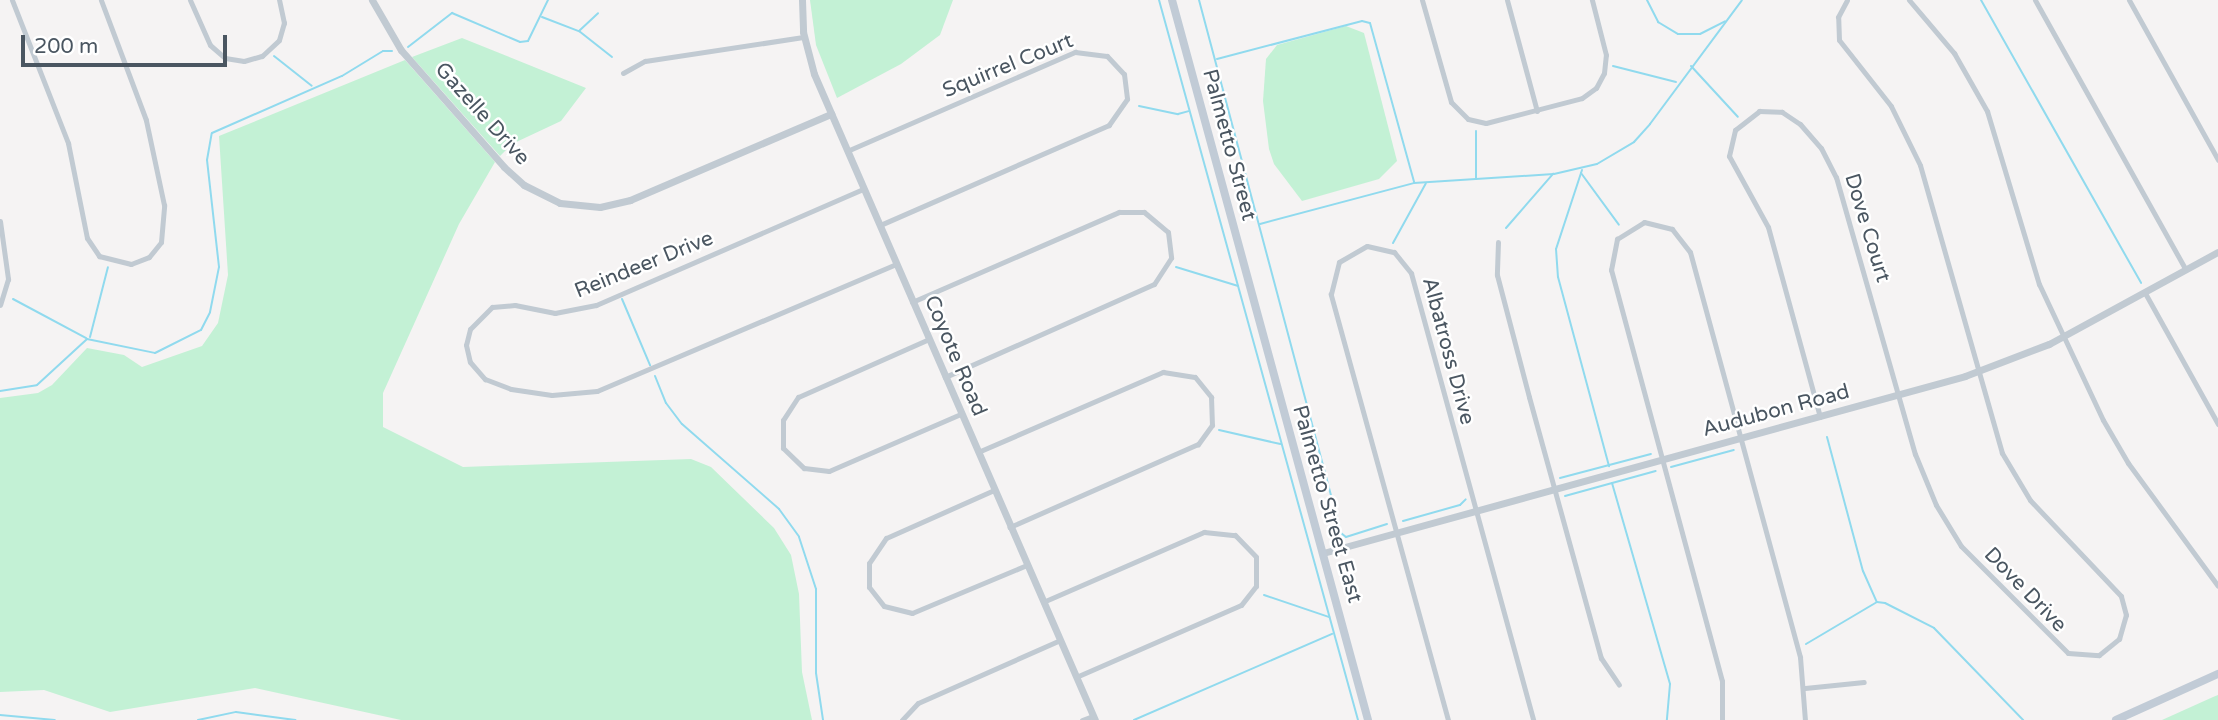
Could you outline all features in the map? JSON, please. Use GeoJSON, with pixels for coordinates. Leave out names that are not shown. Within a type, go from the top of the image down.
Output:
{"type":"FeatureCollection","features":[{"type":"Feature","properties":{"kind":"main road","name":"Palmetto Street"},"geometry":{"type":"LineString","coordinates":[[1172,0],[1252,298]]}},
{"type":"Feature","properties":{"kind":"main road","name":"Palmetto Street East"},"geometry":{"type":"LineString","coordinates":[[1252,298],[1368,720]]}},
{"type":"Feature","properties":{"kind":"main road"},"geometry":{"type":"LineString","coordinates":[[2116,720],[2218,674]]}},
{"type":"Feature","properties":{"kind":"street"},"geometry":{"type":"LineString","coordinates":[[12,0],[64,131],[87,238],[99,256],[131,264],[149,257],[161,242],[164,205],[146,120],[101,0]]}},
{"type":"Feature","properties":{"kind":"street"},"geometry":{"type":"LineString","coordinates":[[190,0],[210,46],[225,58],[244,61],[262,57],[279,40],[284,23],[279,0]]}},
{"type":"Feature","properties":{"kind":"street","name":"Gazelle Drive"},"geometry":{"type":"LineString","coordinates":[[372,0],[401,50],[514,177],[536,193],[568,205],[600,207],[630,200],[831,114]]}},
{"type":"Feature","properties":{"kind":"street","name":"Coyote Road"},"geometry":{"type":"LineString","coordinates":[[802,0],[803,37],[831,114],[1094,718]]}},
{"type":"Feature","properties":{"kind":"street"},"geometry":{"type":"LineString","coordinates":[[1422,0],[1448,97],[1458,112],[1486,123],[1582,98],[1602,78],[1606,55],[1592,0]]}},
{"type":"Feature","properties":{"kind":"street"},"geometry":{"type":"LineString","coordinates":[[1507,0],[1537,111]]}},
{"type":"Feature","properties":{"kind":"street","name":"Dove Drive"},"geometry":{"type":"LineString","coordinates":[[1847,0],[1838,17],[1839,40],[1884,95],[1912,145],[1998,443],[2018,482],[2123,602],[2122,634],[2099,654],[2080,657],[2060,648],[1961,546],[1926,484],[1899,395]]}},
{"type":"Feature","properties":{"kind":"street"},"geometry":{"type":"LineString","coordinates":[[1909,0],[1954,53],[1987,111],[2039,284],[2063,337],[2128,463],[2218,586]]}},
{"type":"Feature","properties":{"kind":"street"},"geometry":{"type":"LineString","coordinates":[[2035,0],[2186,270]]}},
{"type":"Feature","properties":{"kind":"street"},"geometry":{"type":"LineString","coordinates":[[2129,0],[2218,160]]}},
{"type":"Feature","properties":{"kind":"street"},"geometry":{"type":"LineString","coordinates":[[623,73],[645,61],[803,37]]}},
{"type":"Feature","properties":{"kind":"street","name":"Squirrel Court"},"geometry":{"type":"LineString","coordinates":[[847,151],[1075,52],[1107,55],[1124,74],[1127,99],[1109,125],[880,225]]}},
{"type":"Feature","properties":{"kind":"street","name":"Dove Court"},"geometry":{"type":"LineString","coordinates":[[1820,417],[1768,227],[1729,156],[1735,130],[1759,111],[1782,112],[1800,124],[1821,148],[1836,177],[1899,395]]}},
{"type":"Feature","properties":{"kind":"street","name":"Reindeer Drive"},"geometry":{"type":"LineString","coordinates":[[863,189],[596,305],[555,313],[515,305],[492,307],[470,329],[466,345],[470,362],[493,384],[531,393],[566,394],[609,388],[896,264]]}},
{"type":"Feature","properties":{"kind":"street"},"geometry":{"type":"LineString","coordinates":[[912,302],[1119,212],[1150,214],[1168,232],[1171,258],[1154,284],[945,377]]}},
{"type":"Feature","properties":{"kind":"street"},"geometry":{"type":"LineString","coordinates":[[0,221],[8,279],[0,305]]}},
{"type":"Feature","properties":{"kind":"street"},"geometry":{"type":"LineString","coordinates":[[1722,720],[1722,681],[1610,264],[1617,239],[1638,224],[1667,226],[1688,246],[1805,688],[1805,720]]}},
{"type":"Feature","properties":{"kind":"street"},"geometry":{"type":"LineString","coordinates":[[1498,242],[1497,275],[1601,658],[1619,685]]}},
{"type":"Feature","properties":{"kind":"street","name":"Albatross Drive"},"geometry":{"type":"LineString","coordinates":[[1448,720],[1331,294],[1335,268],[1360,247],[1378,246],[1394,252],[1411,273],[1533,720]]}},
{"type":"Feature","properties":{"kind":"street","name":"Audubon Road"},"geometry":{"type":"LineString","coordinates":[[1323,553],[1978,372],[2063,337],[2218,252]]}},
{"type":"Feature","properties":{"kind":"street"},"geometry":{"type":"LineString","coordinates":[[2145,293],[2218,424]]}},
{"type":"Feature","properties":{"kind":"street"},"geometry":{"type":"LineString","coordinates":[[929,339],[798,397],[783,420],[783,448],[804,468],[829,471],[961,414]]}},
{"type":"Feature","properties":{"kind":"street"},"geometry":{"type":"LineString","coordinates":[[978,452],[1163,372],[1195,377],[1212,397],[1212,425],[1198,443],[1010,527]]}},
{"type":"Feature","properties":{"kind":"street"},"geometry":{"type":"LineString","coordinates":[[994,490],[880,543],[867,571],[873,594],[894,611],[917,612],[1027,565]]}},
{"type":"Feature","properties":{"kind":"street"},"geometry":{"type":"LineString","coordinates":[[1043,602],[1204,532],[1235,535],[1256,557],[1256,586],[1241,605],[1076,677]]}},
{"type":"Feature","properties":{"kind":"street"},"geometry":{"type":"LineString","coordinates":[[902,720],[918,702],[1060,640]]}},
{"type":"Feature","properties":{"kind":"street"},"geometry":{"type":"LineString","coordinates":[[1805,688],[1864,682]]}},
{"type":"Feature","properties":{"kind":"street"},"geometry":{"type":"LineString","coordinates":[[1083,720],[1094,718]]}},
{"type":"Feature","properties":{"kind":"green space"},"geometry":{"type":"Polygon","coordinates":[[[810,0],[953,0],[940,35],[901,64],[837,98],[816,45],[810,0]]]}},
{"type":"Feature","properties":{"kind":"green space"},"geometry":{"type":"Polygon","coordinates":[[[1346,26],[1364,33],[1397,161],[1379,179],[1302,201],[1274,164],[1269,149],[1263,101],[1266,59],[1277,45],[1346,26]]]}},
{"type":"Feature","properties":{"kind":"green space"},"geometry":{"type":"Polygon","coordinates":[[[462,38],[586,88],[561,121],[512,144],[500,156],[412,57],[462,38]]]}},
{"type":"Feature","properties":{"kind":"green space"},"geometry":{"type":"Polygon","coordinates":[[[405,60],[495,162],[459,224],[383,393],[383,427],[463,467],[691,459],[711,467],[774,528],[791,555],[799,594],[802,672],[812,720],[401,720],[255,688],[110,712],[44,690],[0,692],[0,398],[38,393],[52,385],[87,348],[124,355],[142,367],[202,346],[218,323],[228,275],[219,136],[405,60]]]}},
{"type":"Feature","properties":{"kind":"green space"},"geometry":{"type":"Polygon","coordinates":[[[2218,695],[2218,720],[2162,720],[2213,697],[2218,695]]]}},
{"type":"Feature","properties":{"kind":"waterway"},"geometry":{"type":"LineString","coordinates":[[408,47],[452,13],[520,42],[528,41],[548,0]]}},
{"type":"Feature","properties":{"kind":"waterway"},"geometry":{"type":"LineString","coordinates":[[1159,0],[1358,720]]}},
{"type":"Feature","properties":{"kind":"waterway"},"geometry":{"type":"LineString","coordinates":[[1199,0],[1341,533],[1346,537],[1387,524]]}},
{"type":"Feature","properties":{"kind":"waterway"},"geometry":{"type":"LineString","coordinates":[[1647,0],[1658,22],[1678,34],[1700,34],[1725,21]]}},
{"type":"Feature","properties":{"kind":"waterway"},"geometry":{"type":"LineString","coordinates":[[1260,224],[1414,183],[1554,174],[1597,164],[1634,142],[1650,124],[1742,0]]}},
{"type":"Feature","properties":{"kind":"waterway"},"geometry":{"type":"LineString","coordinates":[[1981,0],[2141,283]]}},
{"type":"Feature","properties":{"kind":"waterway"},"geometry":{"type":"LineString","coordinates":[[579,31],[598,13]]}},
{"type":"Feature","properties":{"kind":"waterway"},"geometry":{"type":"LineString","coordinates":[[542,17],[579,31],[612,57]]}},
{"type":"Feature","properties":{"kind":"waterway"},"geometry":{"type":"LineString","coordinates":[[1217,59],[1362,21],[1370,23],[1414,182]]}},
{"type":"Feature","properties":{"kind":"waterway"},"geometry":{"type":"LineString","coordinates":[[0,391],[37,385],[87,339],[155,353],[201,330],[210,312],[219,267],[207,160],[212,133],[342,76],[383,51],[392,51]]}},
{"type":"Feature","properties":{"kind":"waterway"},"geometry":{"type":"LineString","coordinates":[[274,56],[312,86]]}},
{"type":"Feature","properties":{"kind":"waterway"},"geometry":{"type":"LineString","coordinates":[[1613,66],[1676,82]]}},
{"type":"Feature","properties":{"kind":"waterway"},"geometry":{"type":"LineString","coordinates":[[1691,66],[1738,117]]}},
{"type":"Feature","properties":{"kind":"waterway"},"geometry":{"type":"LineString","coordinates":[[1139,106],[1178,114],[1189,111]]}},
{"type":"Feature","properties":{"kind":"waterway"},"geometry":{"type":"LineString","coordinates":[[1476,131],[1476,179]]}},
{"type":"Feature","properties":{"kind":"waterway"},"geometry":{"type":"LineString","coordinates":[[1582,170],[1556,249],[1558,277],[1609,466]]}},
{"type":"Feature","properties":{"kind":"waterway"},"geometry":{"type":"LineString","coordinates":[[1581,173],[1619,225]]}},
{"type":"Feature","properties":{"kind":"waterway"},"geometry":{"type":"LineString","coordinates":[[1506,228],[1553,174]]}},
{"type":"Feature","properties":{"kind":"waterway"},"geometry":{"type":"LineString","coordinates":[[1393,243],[1426,183]]}},
{"type":"Feature","properties":{"kind":"waterway"},"geometry":{"type":"LineString","coordinates":[[90,337],[108,267]]}},
{"type":"Feature","properties":{"kind":"waterway"},"geometry":{"type":"LineString","coordinates":[[1176,267],[1238,286]]}},
{"type":"Feature","properties":{"kind":"waterway"},"geometry":{"type":"LineString","coordinates":[[13,299],[86,338]]}},
{"type":"Feature","properties":{"kind":"waterway"},"geometry":{"type":"LineString","coordinates":[[622,299],[650,365]]}},
{"type":"Feature","properties":{"kind":"waterway"},"geometry":{"type":"LineString","coordinates":[[655,376],[666,403],[682,424],[779,509],[799,537],[816,589],[816,673],[823,720]]}},
{"type":"Feature","properties":{"kind":"waterway"},"geometry":{"type":"LineString","coordinates":[[1219,430],[1280,444]]}},
{"type":"Feature","properties":{"kind":"waterway"},"geometry":{"type":"LineString","coordinates":[[1827,437],[1863,571],[1877,602]]}},
{"type":"Feature","properties":{"kind":"waterway"},"geometry":{"type":"LineString","coordinates":[[1671,467],[1734,450]]}},
{"type":"Feature","properties":{"kind":"waterway"},"geometry":{"type":"LineString","coordinates":[[1560,478],[1651,454]]}},
{"type":"Feature","properties":{"kind":"waterway"},"geometry":{"type":"LineString","coordinates":[[1565,496],[1656,471]]}},
{"type":"Feature","properties":{"kind":"waterway"},"geometry":{"type":"LineString","coordinates":[[1612,483],[1670,684],[1667,720]]}},
{"type":"Feature","properties":{"kind":"waterway"},"geometry":{"type":"LineString","coordinates":[[1403,521],[1460,505],[1466,499]]}},
{"type":"Feature","properties":{"kind":"waterway"},"geometry":{"type":"LineString","coordinates":[[1264,595],[1329,617]]}},
{"type":"Feature","properties":{"kind":"waterway"},"geometry":{"type":"LineString","coordinates":[[1806,644],[1877,602],[1885,603],[1934,628],[2023,720]]}},
{"type":"Feature","properties":{"kind":"waterway"},"geometry":{"type":"LineString","coordinates":[[1134,720],[1332,634]]}},
{"type":"Feature","properties":{"kind":"waterway"},"geometry":{"type":"LineString","coordinates":[[198,720],[236,712],[295,720]]}},
{"type":"Feature","properties":{"kind":"waterway"},"geometry":{"type":"LineString","coordinates":[[0,715],[55,720]]}}]}
